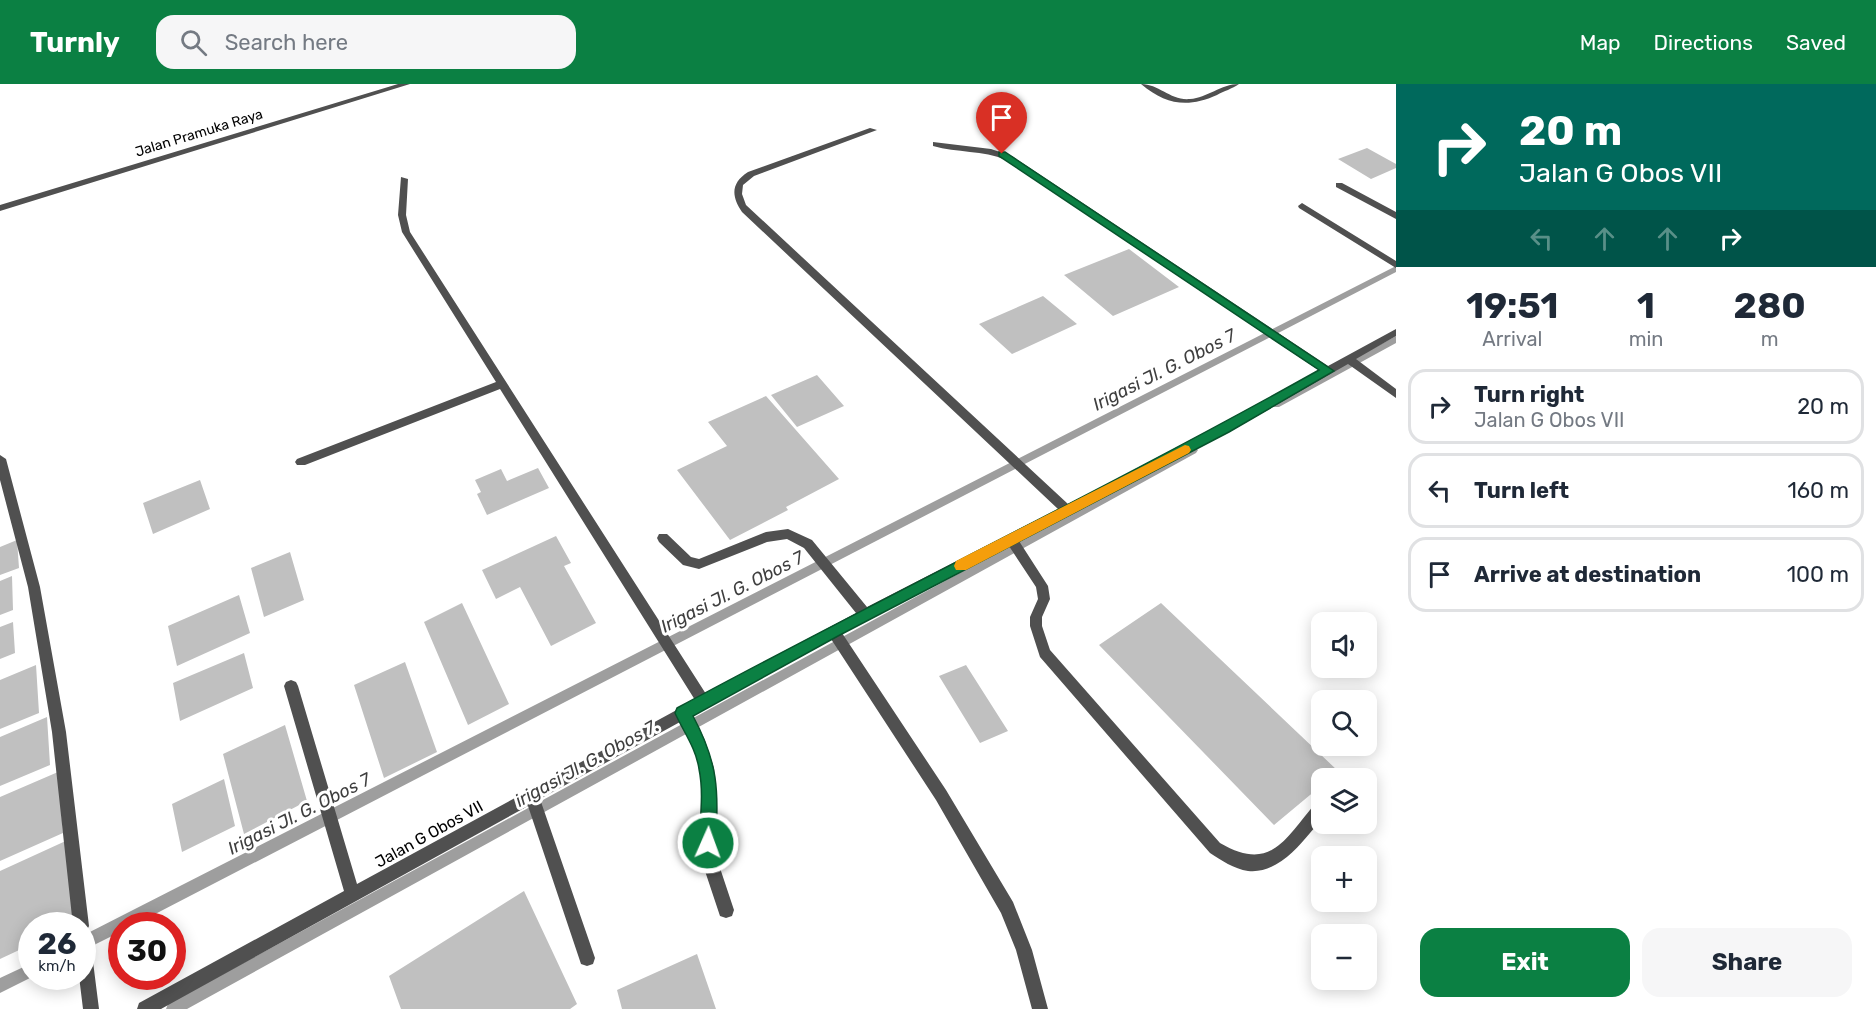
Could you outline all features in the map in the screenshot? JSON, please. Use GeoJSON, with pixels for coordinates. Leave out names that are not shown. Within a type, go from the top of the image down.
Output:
{"type":"FeatureCollection","features":[{"type":"Feature","properties":{"kind":"street","name":"Jalan Pramuka Raya"},"geometry":{"type":"LineString","coordinates":[[0,208],[406,84]]}},
{"type":"Feature","properties":{"kind":"street"},"geometry":{"type":"LineString","coordinates":[[1145,84],[1165,97],[1184,103],[1235,84]]}},
{"type":"Feature","properties":{"kind":"street"},"geometry":{"type":"LineString","coordinates":[[873,130],[743,178],[736,192],[739,201],[745,210],[1068,511]]}},
{"type":"Feature","properties":{"kind":"street"},"geometry":{"type":"LineString","coordinates":[[936,144],[955,150],[988,149],[1009,158],[1328,371]]}},
{"type":"Feature","properties":{"kind":"street"},"geometry":{"type":"LineString","coordinates":[[404,178],[402,215],[406,232],[704,702]]}},
{"type":"Feature","properties":{"kind":"street"},"geometry":{"type":"LineString","coordinates":[[1339,185],[1396,216]]}},
{"type":"Feature","properties":{"kind":"street"},"geometry":{"type":"LineString","coordinates":[[1302,206],[1396,264]]}},
{"type":"Feature","properties":{"kind":"street","name":"Jalan G Obos VII"},"geometry":{"type":"LineString","coordinates":[[145,1009],[833,631],[1225,429],[1396,332]]}},
{"type":"Feature","properties":{"kind":"street"},"geometry":{"type":"LineString","coordinates":[[1349,359],[1396,394]]}},
{"type":"Feature","properties":{"kind":"street"},"geometry":{"type":"LineString","coordinates":[[301,462],[502,384]]}},
{"type":"Feature","properties":{"kind":"street"},"geometry":{"type":"LineString","coordinates":[[0,459],[36,598],[58,732],[79,912]]}},
{"type":"Feature","properties":{"kind":"street"},"geometry":{"type":"LineString","coordinates":[[663,538],[687,561],[699,564],[766,537],[788,534],[808,544],[865,615]]}},
{"type":"Feature","properties":{"kind":"street"},"geometry":{"type":"LineString","coordinates":[[1012,540],[1042,586],[1044,599],[1036,617],[1036,626],[1046,653],[1215,848],[1238,861],[1260,865],[1281,854],[1311,819]]}},
{"type":"Feature","properties":{"kind":"street"},"geometry":{"type":"LineString","coordinates":[[833,631],[941,795],[1007,908],[1024,950],[1040,1009]]}},
{"type":"Feature","properties":{"kind":"street"},"geometry":{"type":"LineString","coordinates":[[291,686],[352,895]]}},
{"type":"Feature","properties":{"kind":"street"},"geometry":{"type":"LineString","coordinates":[[683,713],[699,743],[707,768],[710,804],[708,856],[726,910]]}},
{"type":"Feature","properties":{"kind":"street"},"geometry":{"type":"LineString","coordinates":[[532,796],[587,958]]}},
{"type":"Feature","properties":{"kind":"street"},"geometry":{"type":"LineString","coordinates":[[89,990],[91,1009]]}},
{"type":"Feature","properties":{"kind":"building"},"geometry":{"type":"Polygon","coordinates":[[[1367,148],[1396,164],[1396,168],[1371,179],[1338,159],[1367,148]]]}},
{"type":"Feature","properties":{"kind":"building"},"geometry":{"type":"Polygon","coordinates":[[[1129,249],[1179,287],[1113,316],[1064,275],[1129,249]]]}},
{"type":"Feature","properties":{"kind":"building"},"geometry":{"type":"Polygon","coordinates":[[[1043,296],[1077,324],[1012,354],[979,324],[1043,296]]]}},
{"type":"Feature","properties":{"kind":"building"},"geometry":{"type":"Polygon","coordinates":[[[817,375],[844,406],[797,427],[771,395],[817,375]]]}},
{"type":"Feature","properties":{"kind":"building"},"geometry":{"type":"Polygon","coordinates":[[[766,396],[839,479],[786,507],[788,510],[730,540],[677,470],[727,446],[708,422],[766,396]]]}},
{"type":"Feature","properties":{"kind":"building"},"geometry":{"type":"Polygon","coordinates":[[[538,468],[549,488],[487,515],[477,494],[481,492],[475,480],[501,469],[507,481],[538,468]]]}},
{"type":"Feature","properties":{"kind":"building"},"geometry":{"type":"Polygon","coordinates":[[[200,480],[210,509],[153,534],[143,503],[200,480]]]}},
{"type":"Feature","properties":{"kind":"building"},"geometry":{"type":"Polygon","coordinates":[[[556,536],[571,563],[564,566],[596,623],[551,646],[520,587],[496,599],[482,570],[556,536]]]}},
{"type":"Feature","properties":{"kind":"building"},"geometry":{"type":"Polygon","coordinates":[[[17,540],[19,568],[0,575],[0,547],[17,540]]]}},
{"type":"Feature","properties":{"kind":"building"},"geometry":{"type":"Polygon","coordinates":[[[290,552],[304,600],[264,617],[251,568],[290,552]]]}},
{"type":"Feature","properties":{"kind":"building"},"geometry":{"type":"Polygon","coordinates":[[[12,576],[13,610],[0,615],[0,581],[12,576]]]}},
{"type":"Feature","properties":{"kind":"building"},"geometry":{"type":"Polygon","coordinates":[[[239,595],[250,633],[177,666],[168,626],[239,595]]]}},
{"type":"Feature","properties":{"kind":"building"},"geometry":{"type":"Polygon","coordinates":[[[462,603],[509,704],[468,725],[424,622],[462,603]]]}},
{"type":"Feature","properties":{"kind":"building"},"geometry":{"type":"Polygon","coordinates":[[[1161,603],[1311,745],[1311,756],[1322,756],[1335,768],[1311,768],[1311,794],[1274,825],[1099,645],[1161,603]]]}},
{"type":"Feature","properties":{"kind":"building"},"geometry":{"type":"Polygon","coordinates":[[[13,622],[15,653],[0,659],[0,627],[13,622]]]}},
{"type":"Feature","properties":{"kind":"building"},"geometry":{"type":"Polygon","coordinates":[[[244,653],[253,688],[180,721],[173,683],[244,653]]]}},
{"type":"Feature","properties":{"kind":"building"},"geometry":{"type":"Polygon","coordinates":[[[405,662],[437,752],[384,778],[354,685],[405,662]]]}},
{"type":"Feature","properties":{"kind":"building"},"geometry":{"type":"Polygon","coordinates":[[[36,665],[39,713],[0,729],[0,680],[36,665]]]}},
{"type":"Feature","properties":{"kind":"building"},"geometry":{"type":"Polygon","coordinates":[[[966,665],[1008,731],[980,743],[939,676],[966,665]]]}},
{"type":"Feature","properties":{"kind":"building"},"geometry":{"type":"Polygon","coordinates":[[[47,717],[50,765],[0,786],[0,737],[47,717]]]}},
{"type":"Feature","properties":{"kind":"building"},"geometry":{"type":"Polygon","coordinates":[[[285,725],[307,801],[244,834],[223,754],[285,725]]]}},
{"type":"Feature","properties":{"kind":"building"},"geometry":{"type":"Polygon","coordinates":[[[58,772],[63,833],[0,861],[0,797],[58,772]]]}},
{"type":"Feature","properties":{"kind":"building"},"geometry":{"type":"Polygon","coordinates":[[[224,779],[235,826],[182,852],[172,804],[224,779]]]}},
{"type":"Feature","properties":{"kind":"building"},"geometry":{"type":"Polygon","coordinates":[[[70,839],[76,912],[18,912],[18,951],[0,959],[0,871],[70,839]]]}},
{"type":"Feature","properties":{"kind":"building"},"geometry":{"type":"Polygon","coordinates":[[[524,891],[577,1004],[570,1009],[401,1009],[389,976],[524,891]]]}},
{"type":"Feature","properties":{"kind":"building"},"geometry":{"type":"Polygon","coordinates":[[[697,954],[716,1009],[622,1009],[617,990],[697,954]]]}},
{"type":"Feature","properties":{"kind":"waterway","name":"Irigasi Jl. G. Obos 7"},"geometry":{"type":"LineString","coordinates":[[96,937],[1396,269]]}},
{"type":"Feature","properties":{"kind":"waterway","name":"irigasi Jl. G. Obos 7."},"geometry":{"type":"LineString","coordinates":[[1276,405],[1396,339]]}},
{"type":"Feature","properties":{"kind":"waterway","name":"irigasi Jl. G. Obos 7."},"geometry":{"type":"LineString","coordinates":[[173,1009],[1193,450]]}},
{"type":"Feature","properties":{"kind":"waterway","name":"Irigasi Jl. G. Obos 7"},"geometry":{"type":"LineString","coordinates":[[0,986],[18,977]]}},
{"type":"Feature","properties":{"kind":"slow traffic"},"geometry":{"type":"LineString","coordinates":[[961,566],[1185,450]]}},
{"type":"Feature","properties":{"kind":"route"},"geometry":{"type":"LineString","coordinates":[[708,843],[710,804],[707,768],[699,743],[683,713],[833,631],[1225,429],[1328,371],[1002,154]]}}]}
